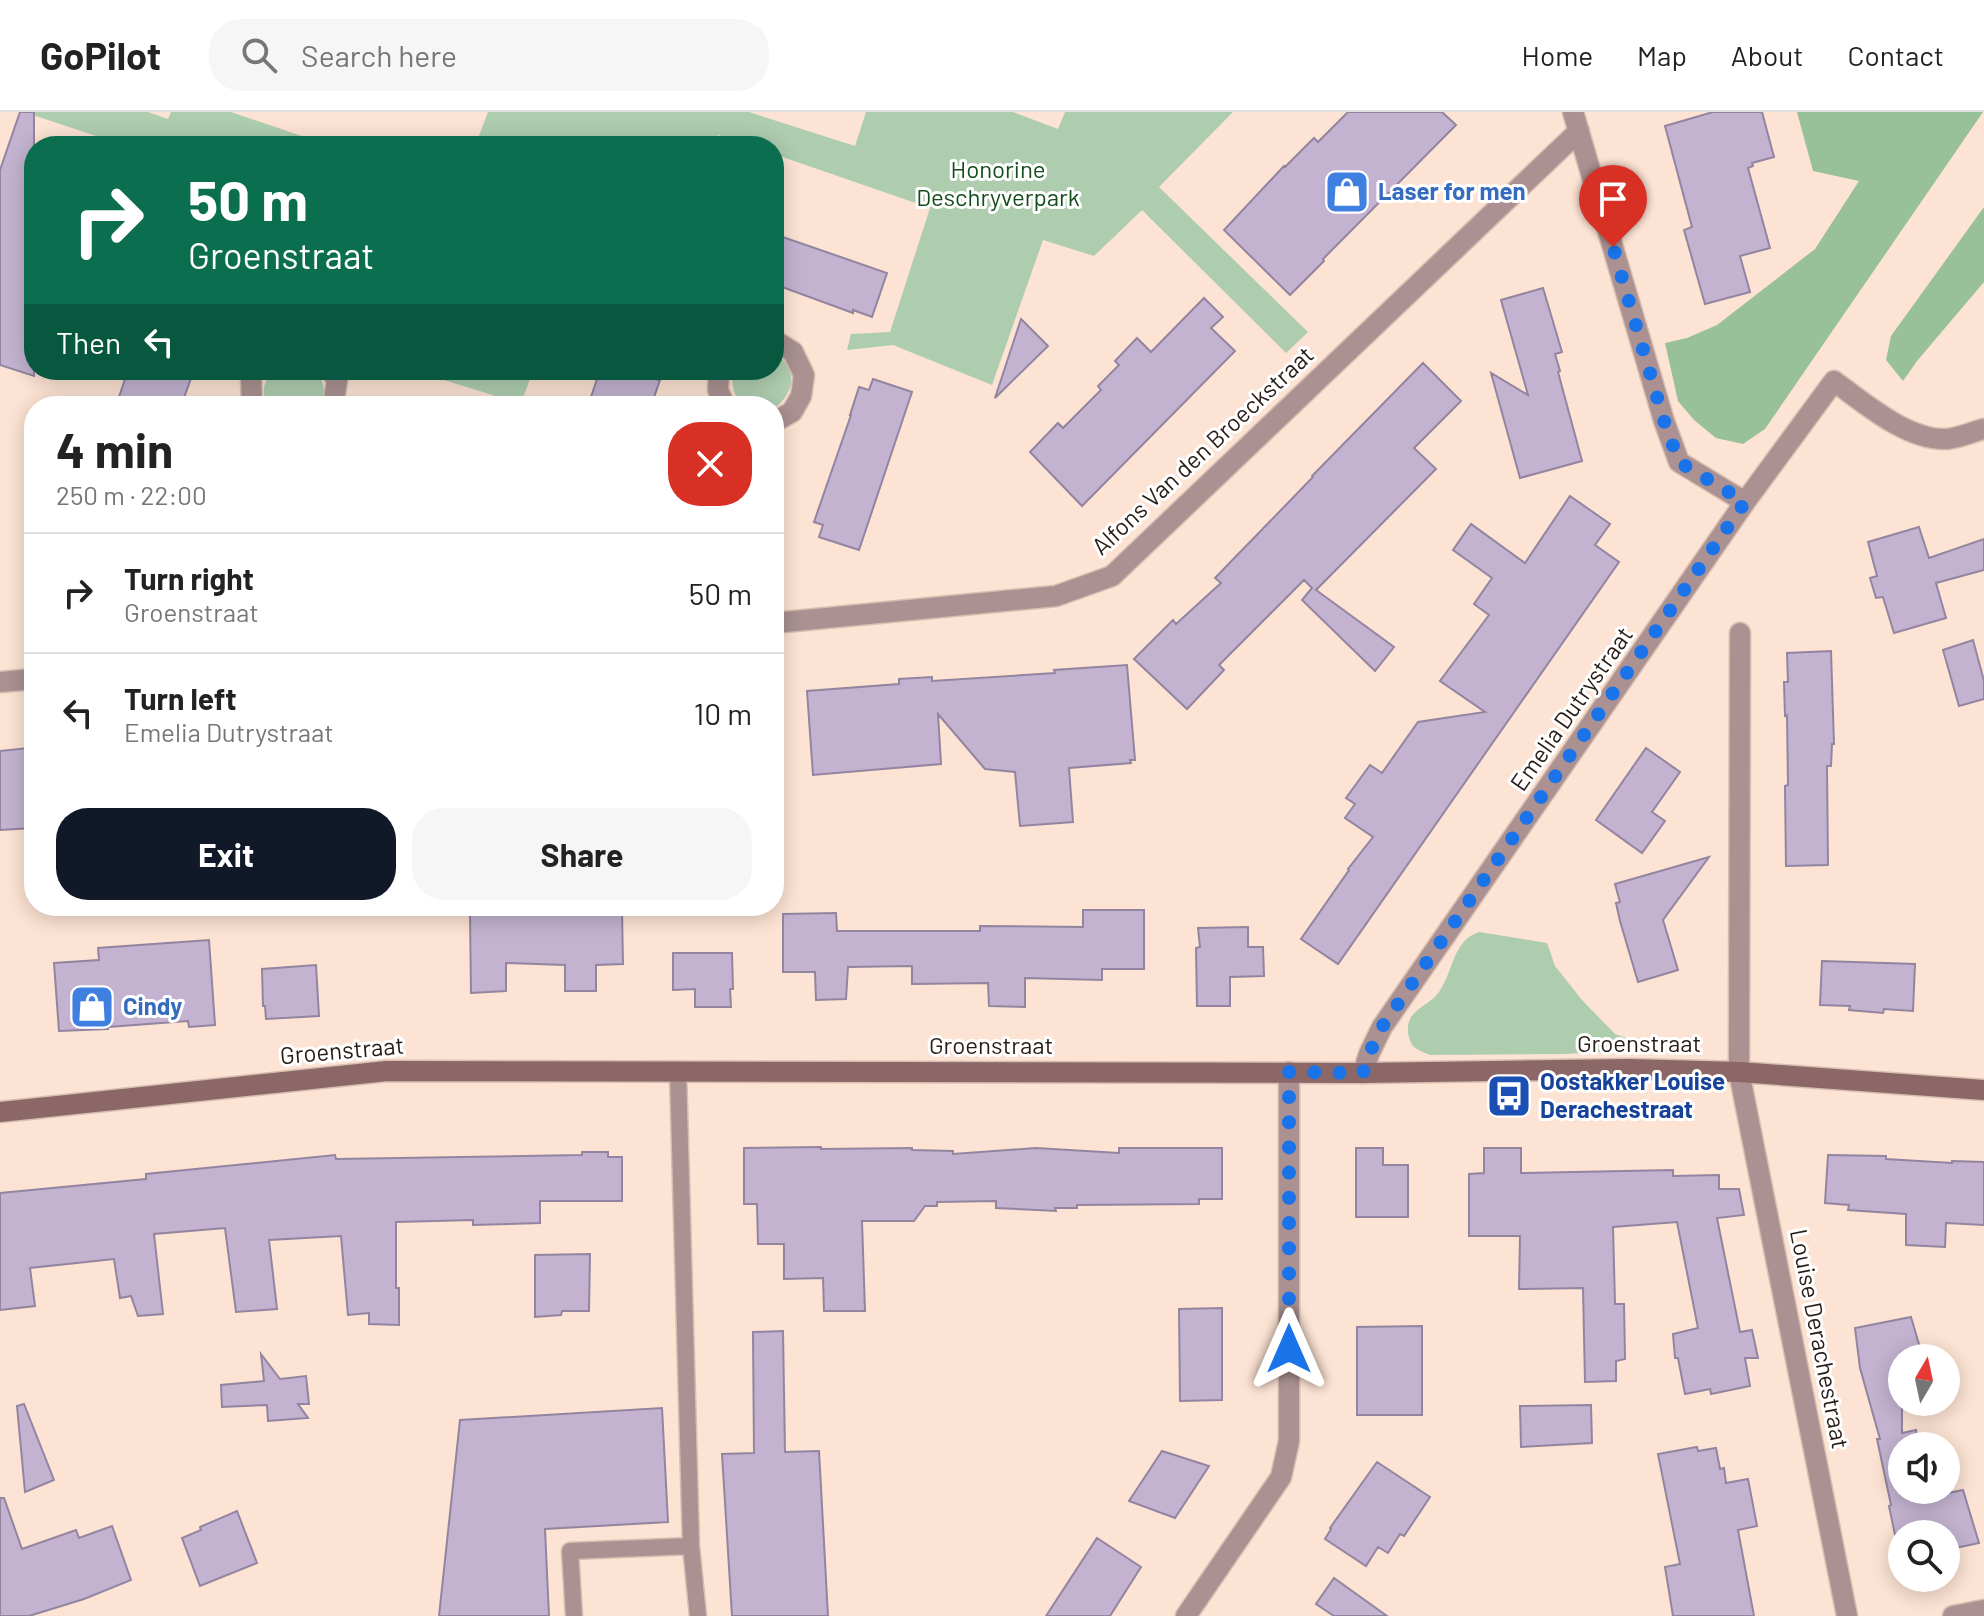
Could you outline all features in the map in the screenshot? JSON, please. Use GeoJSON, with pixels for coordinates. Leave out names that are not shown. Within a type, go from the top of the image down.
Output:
{"type":"FeatureCollection","features":[{"type":"Feature","properties":{"kind":"street"},"geometry":{"type":"LineString","coordinates":[[1576,121],[1664,421],[1679,462],[1745,502]]}},
{"type":"Feature","properties":{"kind":"street","name":"Alfons Van den Broeckstraat"},"geometry":{"type":"LineString","coordinates":[[784,622],[1056,596],[1112,576],[1576,121]]}},
{"type":"Feature","properties":{"kind":"street"},"geometry":{"type":"LineString","coordinates":[[784,346],[793,352],[804,375],[801,396],[792,412],[784,416]]}},
{"type":"Feature","properties":{"kind":"street","name":"Emelia Dutrystraat"},"geometry":{"type":"LineString","coordinates":[[1363,1073],[1382,1027],[1745,502],[1834,381],[1898,425],[1921,435],[1947,439],[1984,429]]}},
{"type":"Feature","properties":{"kind":"street"},"geometry":{"type":"LineString","coordinates":[[1739,1072],[1740,633]]}},
{"type":"Feature","properties":{"kind":"street"},"geometry":{"type":"LineString","coordinates":[[0,682],[24,680]]}},
{"type":"Feature","properties":{"kind":"street","name":"Groenstraat"},"geometry":{"type":"LineString","coordinates":[[0,1112],[387,1071],[1363,1073],[1629,1069],[1739,1072],[1984,1090]]}},
{"type":"Feature","properties":{"kind":"street"},"geometry":{"type":"LineString","coordinates":[[1186,1616],[1281,1477],[1289,1441],[1289,1072]]}},
{"type":"Feature","properties":{"kind":"street","name":"Louise Derachestraat"},"geometry":{"type":"LineString","coordinates":[[1739,1072],[1847,1616]]}},
{"type":"Feature","properties":{"kind":"street"},"geometry":{"type":"LineString","coordinates":[[1953,1616],[1984,1610]]}},
{"type":"Feature","properties":{"kind":"lane"},"geometry":{"type":"LineString","coordinates":[[678,1072],[691,1546],[698,1616]]}},
{"type":"Feature","properties":{"kind":"lane"},"geometry":{"type":"LineString","coordinates":[[574,1616],[570,1551],[691,1546]]}},
{"type":"Feature","properties":{"kind":"green space"},"geometry":{"type":"Polygon","coordinates":[[[24,112],[148,112],[168,119],[171,112],[231,112],[302,136],[96,136],[24,112]]]}},
{"type":"Feature","properties":{"kind":"green space","name":"Honorine Deschryverpark"},"geometry":{"type":"Polygon","coordinates":[[[488,112],[749,112],[855,146],[866,112],[1013,112],[1058,129],[1065,112],[1233,112],[1159,187],[1308,332],[1286,353],[1142,210],[1094,256],[1043,240],[992,385],[893,345],[847,350],[851,334],[890,332],[930,208],[784,157],[784,136],[479,136],[488,112]]]}},
{"type":"Feature","properties":{"kind":"green space"},"geometry":{"type":"Polygon","coordinates":[[[1797,112],[1983,112],[1765,429],[1743,444],[1716,438],[1694,420],[1678,401],[1665,343],[1687,338],[1717,325],[1815,249],[1859,181],[1813,171],[1797,112]]]}},
{"type":"Feature","properties":{"kind":"green space"},"geometry":{"type":"Polygon","coordinates":[[[1984,207],[1984,282],[1903,381],[1886,360],[1891,336],[1984,207]]]}},
{"type":"Feature","properties":{"kind":"green space"},"geometry":{"type":"Polygon","coordinates":[[[784,361],[791,373],[790,388],[784,398],[737,396],[732,381],[784,380],[784,361]]]}},
{"type":"Feature","properties":{"kind":"green space"},"geometry":{"type":"Polygon","coordinates":[[[267,380],[321,380],[324,388],[323,396],[264,396],[267,380]]]}},
{"type":"Feature","properties":{"kind":"green space"},"geometry":{"type":"Polygon","coordinates":[[[444,380],[529,380],[524,396],[495,396],[444,380]]]}},
{"type":"Feature","properties":{"kind":"green space"},"geometry":{"type":"Polygon","coordinates":[[[1479,932],[1547,943],[1555,966],[1615,1034],[1658,1049],[1563,1054],[1430,1055],[1415,1048],[1408,1032],[1411,1017],[1439,992],[1463,942],[1479,932]]]}},
{"type":"Feature","properties":{"kind":"building"},"geometry":{"type":"Polygon","coordinates":[[[20,112],[34,112],[34,136],[24,136],[24,373],[0,365],[0,170],[20,112]]]}},
{"type":"Feature","properties":{"kind":"building"},"geometry":{"type":"Polygon","coordinates":[[[1348,112],[1442,112],[1456,125],[1290,295],[1224,230],[1284,166],[1314,138],[1318,142],[1348,112]]]}},
{"type":"Feature","properties":{"kind":"building"},"geometry":{"type":"Polygon","coordinates":[[[1713,112],[1762,112],[1774,157],[1752,163],[1753,166],[1748,168],[1770,248],[1740,256],[1750,292],[1705,304],[1684,230],[1692,227],[1665,126],[1713,112]]]}},
{"type":"Feature","properties":{"kind":"building"},"geometry":{"type":"Polygon","coordinates":[[[784,237],[887,273],[872,317],[853,310],[853,313],[784,288],[784,237]]]}},
{"type":"Feature","properties":{"kind":"building"},"geometry":{"type":"Polygon","coordinates":[[[1543,288],[1562,352],[1555,354],[1558,372],[1582,461],[1520,478],[1491,373],[1528,395],[1501,300],[1543,288]]]}},
{"type":"Feature","properties":{"kind":"building"},"geometry":{"type":"Polygon","coordinates":[[[1204,298],[1223,317],[1211,328],[1235,351],[1082,506],[1030,452],[1058,423],[1063,428],[1101,390],[1098,386],[1119,365],[1115,361],[1137,338],[1151,352],[1204,298]]]}},
{"type":"Feature","properties":{"kind":"building"},"geometry":{"type":"Polygon","coordinates":[[[1021,319],[1048,346],[995,398],[1021,319]]]}},
{"type":"Feature","properties":{"kind":"building"},"geometry":{"type":"Polygon","coordinates":[[[1423,363],[1461,401],[1414,448],[1436,469],[1316,590],[1394,647],[1375,671],[1302,600],[1312,588],[1304,580],[1219,665],[1224,670],[1187,709],[1134,659],[1173,620],[1176,624],[1221,583],[1215,578],[1423,363]]]}},
{"type":"Feature","properties":{"kind":"building"},"geometry":{"type":"Polygon","coordinates":[[[873,379],[912,392],[859,550],[819,537],[823,525],[814,522],[859,387],[869,390],[873,379]]]}},
{"type":"Feature","properties":{"kind":"building"},"geometry":{"type":"Polygon","coordinates":[[[125,380],[190,380],[185,396],[119,396],[125,380]]]}},
{"type":"Feature","properties":{"kind":"building"},"geometry":{"type":"Polygon","coordinates":[[[597,380],[660,380],[654,396],[591,396],[597,380]]]}},
{"type":"Feature","properties":{"kind":"building"},"geometry":{"type":"Polygon","coordinates":[[[1570,496],[1610,524],[1595,545],[1619,562],[1338,964],[1301,939],[1373,837],[1345,818],[1355,804],[1346,798],[1370,765],[1382,773],[1418,722],[1485,712],[1440,681],[1489,615],[1474,604],[1492,578],[1453,550],[1471,524],[1525,563],[1570,496]]]}},
{"type":"Feature","properties":{"kind":"building"},"geometry":{"type":"Polygon","coordinates":[[[1919,527],[1929,558],[1984,539],[1984,570],[1936,583],[1946,618],[1894,633],[1883,597],[1876,598],[1870,578],[1877,576],[1868,542],[1919,527]]]}},
{"type":"Feature","properties":{"kind":"building"},"geometry":{"type":"Polygon","coordinates":[[[1973,640],[1984,681],[1984,699],[1959,706],[1943,650],[1973,640]]]}},
{"type":"Feature","properties":{"kind":"building"},"geometry":{"type":"Polygon","coordinates":[[[1831,651],[1834,744],[1831,766],[1827,766],[1828,865],[1786,866],[1785,786],[1788,785],[1784,682],[1788,682],[1787,653],[1831,651]]]}},
{"type":"Feature","properties":{"kind":"building"},"geometry":{"type":"Polygon","coordinates":[[[1127,665],[1135,760],[1130,760],[1131,763],[1069,768],[1073,822],[1020,826],[1015,772],[985,769],[938,714],[941,764],[813,775],[807,691],[899,684],[899,679],[932,677],[932,681],[1127,665]]]}},
{"type":"Feature","properties":{"kind":"building"},"geometry":{"type":"Polygon","coordinates":[[[24,748],[24,829],[0,830],[0,751],[24,748]]]}},
{"type":"Feature","properties":{"kind":"building"},"geometry":{"type":"Polygon","coordinates":[[[1646,748],[1680,772],[1652,812],[1665,821],[1642,853],[1596,820],[1646,748]]]}},
{"type":"Feature","properties":{"kind":"building"},"geometry":{"type":"Polygon","coordinates":[[[1709,857],[1663,920],[1678,970],[1638,982],[1620,921],[1616,903],[1620,902],[1615,884],[1709,857]]]}},
{"type":"Feature","properties":{"kind":"building"},"geometry":{"type":"Polygon","coordinates":[[[1083,910],[1144,910],[1144,969],[1102,969],[1102,980],[1025,978],[1025,1007],[989,1006],[988,983],[912,984],[912,966],[848,967],[846,999],[816,1000],[815,972],[783,972],[784,914],[836,913],[837,931],[980,931],[980,926],[1083,927],[1083,910]]]}},
{"type":"Feature","properties":{"kind":"building"},"geometry":{"type":"Polygon","coordinates":[[[470,916],[622,916],[623,964],[596,965],[596,991],[565,991],[565,965],[506,963],[506,991],[471,993],[470,916]]]}},
{"type":"Feature","properties":{"kind":"building"},"geometry":{"type":"Polygon","coordinates":[[[1248,927],[1248,947],[1263,947],[1264,976],[1230,977],[1230,1006],[1197,1006],[1198,928],[1248,927]]]}},
{"type":"Feature","properties":{"kind":"building"},"geometry":{"type":"Polygon","coordinates":[[[209,940],[215,1025],[189,1027],[188,1021],[59,1031],[54,963],[99,960],[98,948],[209,940]]]}},
{"type":"Feature","properties":{"kind":"building"},"geometry":{"type":"Polygon","coordinates":[[[673,953],[732,953],[731,1007],[695,1007],[695,989],[673,990],[673,953]]]}},
{"type":"Feature","properties":{"kind":"building"},"geometry":{"type":"Polygon","coordinates":[[[1822,961],[1915,964],[1913,1011],[1884,1009],[1883,1013],[1849,1010],[1850,1006],[1820,1005],[1822,961]]]}},
{"type":"Feature","properties":{"kind":"building"},"geometry":{"type":"Polygon","coordinates":[[[316,965],[319,1016],[266,1019],[262,969],[316,965]]]}},
{"type":"Feature","properties":{"kind":"building"},"geometry":{"type":"Polygon","coordinates":[[[744,1148],[912,1148],[953,1151],[953,1154],[1036,1148],[1119,1153],[1119,1148],[1222,1148],[1222,1199],[1199,1199],[1199,1204],[1077,1205],[1077,1208],[1055,1208],[1056,1211],[996,1208],[996,1201],[937,1202],[937,1206],[925,1206],[914,1221],[862,1221],[865,1311],[824,1311],[823,1278],[784,1279],[784,1244],[758,1244],[757,1204],[744,1204],[744,1148]]]}},
{"type":"Feature","properties":{"kind":"building"},"geometry":{"type":"Polygon","coordinates":[[[1356,1148],[1383,1148],[1383,1165],[1408,1165],[1408,1217],[1356,1217],[1356,1148]]]}},
{"type":"Feature","properties":{"kind":"building"},"geometry":{"type":"Polygon","coordinates":[[[1484,1148],[1521,1148],[1521,1173],[1673,1170],[1673,1176],[1719,1175],[1719,1189],[1739,1189],[1744,1215],[1717,1218],[1740,1332],[1752,1330],[1758,1358],[1745,1358],[1750,1386],[1711,1394],[1710,1389],[1685,1394],[1678,1358],[1675,1358],[1673,1334],[1698,1328],[1677,1222],[1613,1227],[1615,1304],[1624,1304],[1625,1359],[1616,1361],[1616,1381],[1585,1382],[1583,1288],[1519,1289],[1520,1236],[1469,1236],[1469,1174],[1484,1173],[1484,1148]]]}},
{"type":"Feature","properties":{"kind":"building"},"geometry":{"type":"Polygon","coordinates":[[[582,1152],[608,1152],[608,1157],[622,1157],[622,1201],[540,1201],[540,1223],[473,1225],[473,1220],[396,1222],[399,1325],[369,1324],[369,1313],[348,1315],[341,1236],[269,1240],[277,1309],[236,1312],[225,1228],[154,1234],[163,1314],[138,1316],[131,1296],[120,1298],[114,1259],[30,1268],[35,1306],[0,1310],[0,1193],[146,1179],[146,1174],[335,1155],[336,1159],[582,1155],[582,1152]]]}},
{"type":"Feature","properties":{"kind":"building"},"geometry":{"type":"Polygon","coordinates":[[[1828,1155],[1886,1156],[1886,1159],[1952,1163],[1984,1162],[1984,1225],[1946,1223],[1945,1247],[1906,1245],[1906,1214],[1848,1210],[1849,1205],[1825,1203],[1828,1155]]]}},
{"type":"Feature","properties":{"kind":"building"},"geometry":{"type":"Polygon","coordinates":[[[590,1254],[589,1311],[562,1311],[561,1315],[535,1317],[535,1255],[590,1254]]]}},
{"type":"Feature","properties":{"kind":"building"},"geometry":{"type":"Polygon","coordinates":[[[1222,1308],[1222,1400],[1180,1401],[1179,1309],[1222,1308]]]}},
{"type":"Feature","properties":{"kind":"building"},"geometry":{"type":"Polygon","coordinates":[[[1911,1317],[1919,1344],[1888,1344],[1888,1416],[1902,1416],[1902,1432],[1888,1432],[1888,1491],[1877,1439],[1880,1439],[1860,1368],[1855,1328],[1911,1317]]]}},
{"type":"Feature","properties":{"kind":"building"},"geometry":{"type":"Polygon","coordinates":[[[1422,1326],[1422,1415],[1357,1415],[1357,1327],[1422,1326]]]}},
{"type":"Feature","properties":{"kind":"building"},"geometry":{"type":"Polygon","coordinates":[[[783,1331],[785,1452],[819,1451],[828,1616],[732,1616],[722,1454],[754,1453],[753,1332],[783,1331]]]}},
{"type":"Feature","properties":{"kind":"building"},"geometry":{"type":"Polygon","coordinates":[[[261,1354],[280,1379],[306,1376],[309,1404],[298,1404],[308,1418],[268,1421],[267,1405],[222,1407],[221,1385],[264,1381],[261,1354]]]}},
{"type":"Feature","properties":{"kind":"building"},"geometry":{"type":"Polygon","coordinates":[[[24,1404],[54,1480],[25,1492],[17,1406],[24,1404]]]}},
{"type":"Feature","properties":{"kind":"building"},"geometry":{"type":"Polygon","coordinates":[[[1591,1405],[1592,1443],[1521,1447],[1520,1406],[1591,1405]]]}},
{"type":"Feature","properties":{"kind":"building"},"geometry":{"type":"Polygon","coordinates":[[[662,1408],[668,1522],[545,1529],[549,1616],[439,1616],[460,1420],[662,1408]]]}},
{"type":"Feature","properties":{"kind":"building"},"geometry":{"type":"Polygon","coordinates":[[[1697,1447],[1698,1451],[1716,1448],[1726,1483],[1748,1479],[1757,1526],[1738,1530],[1754,1616],[1673,1616],[1665,1567],[1680,1564],[1658,1454],[1697,1447]]]}},
{"type":"Feature","properties":{"kind":"building"},"geometry":{"type":"Polygon","coordinates":[[[1162,1451],[1209,1466],[1175,1518],[1129,1501],[1162,1451]]]}},
{"type":"Feature","properties":{"kind":"building"},"geometry":{"type":"Polygon","coordinates":[[[1377,1462],[1430,1497],[1404,1536],[1400,1534],[1388,1553],[1378,1547],[1366,1566],[1325,1539],[1377,1462]]]}},
{"type":"Feature","properties":{"kind":"building"},"geometry":{"type":"Polygon","coordinates":[[[1963,1490],[1979,1543],[1960,1547],[1960,1520],[1892,1520],[1891,1505],[1960,1504],[1960,1491],[1963,1490]]]}},
{"type":"Feature","properties":{"kind":"building"},"geometry":{"type":"Polygon","coordinates":[[[0,1498],[4,1498],[22,1549],[76,1530],[79,1538],[112,1526],[131,1580],[29,1616],[0,1616],[0,1498]]]}},
{"type":"Feature","properties":{"kind":"building"},"geometry":{"type":"Polygon","coordinates":[[[237,1511],[257,1563],[200,1586],[182,1538],[237,1511]]]}},
{"type":"Feature","properties":{"kind":"building"},"geometry":{"type":"Polygon","coordinates":[[[1097,1538],[1141,1567],[1110,1616],[1046,1616],[1097,1538]]]}},
{"type":"Feature","properties":{"kind":"building"},"geometry":{"type":"Polygon","coordinates":[[[1334,1578],[1387,1616],[1334,1616],[1316,1604],[1334,1578]]]}},
{"type":"Feature","properties":{"kind":"place","name":"Laser for men"},"geometry":{"type":"Point","coordinates":[1347,192]}},
{"type":"Feature","properties":{"kind":"place","name":"Cindy"},"geometry":{"type":"Point","coordinates":[92,1007]}},
{"type":"Feature","properties":{"kind":"place","name":"Oostakker Louise Derachestraat"},"geometry":{"type":"Point","coordinates":[1509,1096]}},
{"type":"Feature","properties":{"kind":"route"},"geometry":{"type":"LineString","coordinates":[[1289,1349],[1289,1072],[1363,1073],[1382,1027],[1745,502],[1679,462],[1613,247]]}}]}
